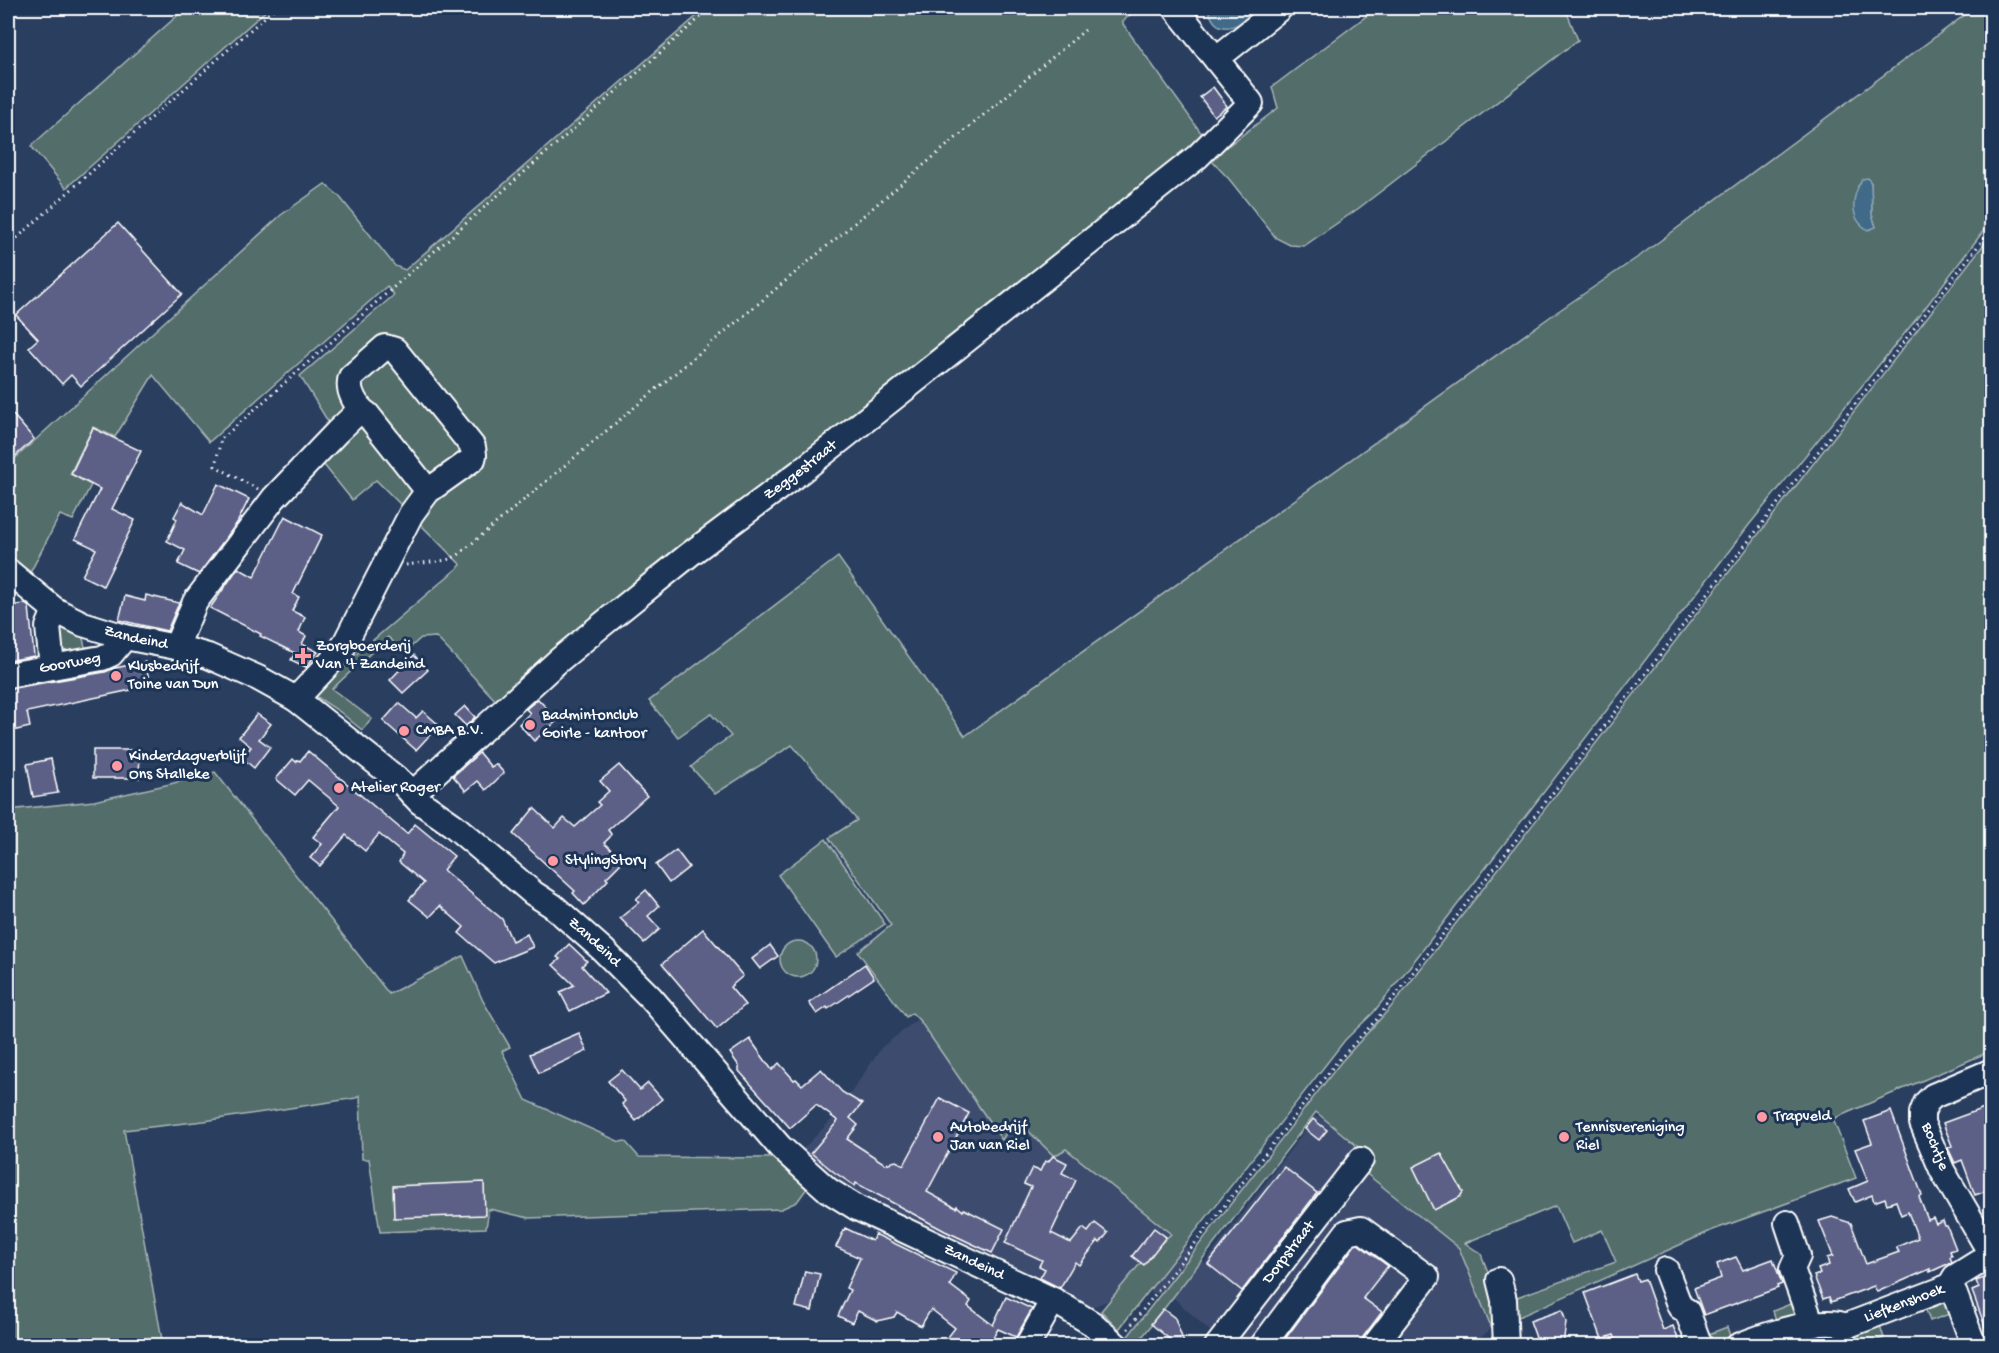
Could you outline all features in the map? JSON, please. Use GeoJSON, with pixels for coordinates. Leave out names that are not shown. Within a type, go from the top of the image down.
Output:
{"type":"FeatureCollection","features":[{"type":"Feature","properties":{"kind":"street"},"geometry":{"type":"LineString","coordinates":[[1176,9],[1216,59],[1280,8]]}},
{"type":"Feature","properties":{"kind":"street","name":"Zeggestraat"},"geometry":{"type":"LineString","coordinates":[[412,794],[558,661],[598,628],[690,554],[800,472],[1197,157],[1251,103],[1216,59]]}},
{"type":"Feature","properties":{"kind":"street"},"geometry":{"type":"LineString","coordinates":[[296,699],[341,651],[409,517],[428,491],[472,459],[474,451],[395,350],[385,347],[351,377],[350,388],[360,410],[367,414],[428,491]]}},
{"type":"Feature","properties":{"kind":"street"},"geometry":{"type":"LineString","coordinates":[[176,647],[195,602],[274,498],[360,410]]}},
{"type":"Feature","properties":{"kind":"street","name":"Zandeind"},"geometry":{"type":"LineString","coordinates":[[8,571],[55,610],[83,624],[125,637],[208,656],[276,687],[296,699],[402,783],[412,794],[533,893],[553,906],[603,950],[651,998],[780,1148],[828,1191],[857,1208],[1053,1300]]}},
{"type":"Feature","properties":{"kind":"street"},"geometry":{"type":"LineString","coordinates":[[52,667],[48,627],[55,610]]}},
{"type":"Feature","properties":{"kind":"street","name":"Goorweg"},"geometry":{"type":"LineString","coordinates":[[8,675],[102,658],[111,654],[125,637]]}},
{"type":"Feature","properties":{"kind":"street","name":"Bochtje"},"geometry":{"type":"LineString","coordinates":[[1991,1254],[1942,1170],[1922,1123],[1922,1113],[1926,1103],[1933,1096],[1992,1071]]}},
{"type":"Feature","properties":{"kind":"street","name":"Dorpstraat"},"geometry":{"type":"LineString","coordinates":[[1226,1342],[1361,1160]]}},
{"type":"Feature","properties":{"kind":"street"},"geometry":{"type":"LineString","coordinates":[[1787,1223],[1798,1256],[1792,1269],[1812,1325]]}},
{"type":"Feature","properties":{"kind":"street"},"geometry":{"type":"LineString","coordinates":[[1262,1346],[1347,1232],[1361,1228],[1427,1277],[1374,1346]]}},
{"type":"Feature","properties":{"kind":"street","name":"Liefkenshoek"},"geometry":{"type":"LineString","coordinates":[[1738,1346],[1768,1335],[1812,1325],[1833,1323],[1850,1336],[1943,1289],[1951,1284],[1955,1277],[1991,1254]]}},
{"type":"Feature","properties":{"kind":"street"},"geometry":{"type":"LineString","coordinates":[[1666,1270],[1680,1307],[1687,1311],[1700,1346]]}},
{"type":"Feature","properties":{"kind":"street"},"geometry":{"type":"LineString","coordinates":[[1499,1280],[1504,1300],[1506,1346]]}},
{"type":"Feature","properties":{"kind":"street"},"geometry":{"type":"LineString","coordinates":[[1951,1284],[1974,1346]]}},
{"type":"Feature","properties":{"kind":"street"},"geometry":{"type":"LineString","coordinates":[[1027,1346],[1053,1300],[1094,1324],[1116,1345]]}},
{"type":"Feature","properties":{"kind":"path"},"geometry":{"type":"LineString","coordinates":[[8,246],[275,8]]}},
{"type":"Feature","properties":{"kind":"path"},"geometry":{"type":"LineString","coordinates":[[274,498],[215,466],[221,438],[711,8]]}},
{"type":"Feature","properties":{"kind":"path"},"geometry":{"type":"LineString","coordinates":[[386,564],[397,566],[447,560],[457,556],[1085,30]]}},
{"type":"Feature","properties":{"kind":"path"},"geometry":{"type":"LineString","coordinates":[[1116,1345],[1336,1062],[1376,1020],[1992,228]]}},
{"type":"Feature","properties":{"kind":"shaded area"},"geometry":{"type":"Polygon","coordinates":[[[1208,8],[1262,8],[1248,19],[1225,27],[1218,25],[1212,19],[1208,8]]]}},
{"type":"Feature","properties":{"kind":"shaded area"},"geometry":{"type":"Polygon","coordinates":[[[1868,178],[1871,183],[1872,215],[1876,227],[1868,230],[1857,220],[1854,200],[1862,179],[1868,178]]]}},
{"type":"Feature","properties":{"kind":"shaded area"},"geometry":{"type":"Polygon","coordinates":[[[919,1018],[1002,1140],[1014,1118],[1054,1156],[1065,1149],[1072,1152],[1205,1263],[1316,1116],[1357,1134],[1466,1249],[1491,1329],[1471,1345],[1225,1345],[1175,1299],[1140,1289],[1089,1308],[908,1219],[832,1178],[801,1151],[835,1116],[882,1047],[919,1018]]]}},
{"type":"Feature","properties":{"kind":"green space"},"geometry":{"type":"Polygon","coordinates":[[[186,8],[269,8],[66,188],[31,146],[186,8]]]}},
{"type":"Feature","properties":{"kind":"green space"},"geometry":{"type":"Polygon","coordinates":[[[706,8],[1138,8],[1123,21],[1123,24],[1202,134],[1195,152],[499,704],[436,637],[421,638],[405,652],[388,637],[332,689],[372,719],[362,730],[311,693],[461,565],[376,480],[352,500],[320,460],[332,428],[300,376],[394,295],[387,286],[209,442],[153,375],[115,437],[93,427],[70,474],[91,485],[73,520],[60,515],[30,573],[8,555],[8,465],[281,215],[325,184],[339,196],[395,266],[405,270],[706,8]]]}},
{"type":"Feature","properties":{"kind":"green space"},"geometry":{"type":"Polygon","coordinates":[[[1377,8],[1565,8],[1578,40],[1359,208],[1304,246],[1290,245],[1276,238],[1229,179],[1206,155],[1222,136],[1229,145],[1278,108],[1272,87],[1377,8]]]}},
{"type":"Feature","properties":{"kind":"green space"},"geometry":{"type":"Polygon","coordinates":[[[1968,8],[1991,8],[1991,221],[1922,312],[1749,525],[1418,956],[1373,1013],[1345,1040],[1119,1329],[1101,1311],[1144,1259],[1171,1234],[1066,1149],[1054,1156],[1015,1118],[1002,1140],[920,1021],[912,1013],[906,1017],[858,952],[891,925],[829,838],[857,820],[792,745],[715,794],[691,767],[731,736],[711,714],[678,737],[649,701],[838,557],[965,736],[1554,314],[1641,255],[1970,11],[1968,8]],[[1871,183],[1858,186],[1876,227],[1872,215],[1871,183]]]}},
{"type":"Feature","properties":{"kind":"green space"},"geometry":{"type":"Polygon","coordinates":[[[1991,235],[1991,1051],[1833,1119],[1856,1178],[1713,1230],[1492,1329],[1459,1248],[1353,1163],[1363,1151],[1316,1112],[1136,1345],[1129,1345],[1125,1340],[1341,1062],[1391,1007],[1991,235]],[[1556,1206],[1465,1243],[1481,1254],[1500,1303],[1616,1262],[1602,1230],[1572,1243],[1556,1206]]]}},
{"type":"Feature","properties":{"kind":"green space"},"geometry":{"type":"Polygon","coordinates":[[[56,624],[82,634],[85,647],[94,646],[95,650],[60,656],[56,624]]]}},
{"type":"Feature","properties":{"kind":"green space"},"geometry":{"type":"Polygon","coordinates":[[[215,772],[389,994],[463,956],[483,1001],[510,1047],[502,1051],[526,1100],[620,1142],[625,1141],[639,1157],[773,1158],[807,1188],[797,1202],[781,1209],[529,1218],[489,1209],[486,1228],[380,1232],[369,1159],[362,1159],[360,1095],[356,1098],[204,1121],[124,1130],[163,1345],[8,1346],[8,810],[94,801],[215,772]]]}},
{"type":"Feature","properties":{"kind":"green space"},"geometry":{"type":"Polygon","coordinates":[[[826,839],[885,924],[836,957],[778,875],[826,839]]]}},
{"type":"Feature","properties":{"kind":"green space"},"geometry":{"type":"Polygon","coordinates":[[[798,941],[811,946],[816,959],[811,972],[798,977],[785,972],[780,959],[785,946],[798,941]]]}},
{"type":"Feature","properties":{"kind":"green space"},"geometry":{"type":"Polygon","coordinates":[[[1948,1293],[1955,1312],[1930,1321],[1923,1302],[1948,1293]]]}},
{"type":"Feature","properties":{"kind":"green space"},"geometry":{"type":"Polygon","coordinates":[[[1798,1301],[1803,1315],[1778,1326],[1773,1311],[1798,1301]]]}},
{"type":"Feature","properties":{"kind":"green space"},"geometry":{"type":"Polygon","coordinates":[[[1878,1319],[1884,1338],[1859,1345],[1853,1329],[1878,1319]]]}},
{"type":"Feature","properties":{"kind":"green space"},"geometry":{"type":"Polygon","coordinates":[[[1727,1327],[1732,1342],[1715,1345],[1709,1334],[1727,1327]]]}},
{"type":"Feature","properties":{"kind":"building"},"geometry":{"type":"Polygon","coordinates":[[[1213,87],[1227,106],[1214,116],[1200,97],[1213,87]]]}},
{"type":"Feature","properties":{"kind":"building"},"geometry":{"type":"Polygon","coordinates":[[[118,223],[182,294],[81,386],[71,375],[62,384],[29,347],[38,339],[16,315],[118,223]]]}},
{"type":"Feature","properties":{"kind":"building"},"geometry":{"type":"Polygon","coordinates":[[[8,409],[34,439],[8,463],[8,409]]]}},
{"type":"Feature","properties":{"kind":"building"},"geometry":{"type":"Polygon","coordinates":[[[93,428],[141,451],[112,509],[135,520],[103,586],[82,576],[96,549],[75,539],[100,489],[71,474],[93,428]]]}},
{"type":"Feature","properties":{"kind":"building"},"geometry":{"type":"Polygon","coordinates":[[[218,484],[249,499],[237,523],[199,574],[178,564],[185,550],[167,541],[177,519],[174,517],[182,502],[203,515],[218,484]]]}},
{"type":"Feature","properties":{"kind":"building"},"geometry":{"type":"Polygon","coordinates":[[[285,516],[322,535],[293,594],[299,597],[292,611],[305,617],[299,632],[306,636],[302,644],[318,652],[306,667],[291,660],[295,653],[210,608],[238,568],[254,577],[285,516]]]}},
{"type":"Feature","properties":{"kind":"building"},"geometry":{"type":"Polygon","coordinates":[[[146,595],[179,603],[167,631],[119,620],[125,596],[145,601],[146,595]]]}},
{"type":"Feature","properties":{"kind":"building"},"geometry":{"type":"Polygon","coordinates":[[[25,604],[29,607],[34,656],[8,661],[8,606],[25,604]]]}},
{"type":"Feature","properties":{"kind":"building"},"geometry":{"type":"Polygon","coordinates":[[[414,655],[428,670],[403,693],[390,680],[414,655]]]}},
{"type":"Feature","properties":{"kind":"building"},"geometry":{"type":"Polygon","coordinates":[[[145,662],[149,679],[145,687],[27,712],[30,727],[8,732],[8,689],[105,672],[145,662]]]}},
{"type":"Feature","properties":{"kind":"building"},"geometry":{"type":"Polygon","coordinates":[[[538,699],[558,720],[534,741],[519,724],[530,713],[526,709],[538,699]]]}},
{"type":"Feature","properties":{"kind":"building"},"geometry":{"type":"Polygon","coordinates":[[[399,703],[416,718],[423,711],[439,725],[416,750],[383,721],[399,703]]]}},
{"type":"Feature","properties":{"kind":"building"},"geometry":{"type":"Polygon","coordinates":[[[465,706],[475,717],[466,726],[455,715],[465,706]]]}},
{"type":"Feature","properties":{"kind":"building"},"geometry":{"type":"Polygon","coordinates":[[[257,714],[271,724],[259,739],[270,747],[254,768],[242,758],[251,747],[239,737],[257,714]]]}},
{"type":"Feature","properties":{"kind":"building"},"geometry":{"type":"Polygon","coordinates":[[[93,750],[140,750],[139,778],[93,778],[93,750]]]}},
{"type":"Feature","properties":{"kind":"building"},"geometry":{"type":"Polygon","coordinates":[[[308,751],[407,834],[415,824],[454,856],[443,870],[502,919],[512,941],[527,934],[533,947],[494,963],[459,933],[464,927],[440,906],[430,917],[409,900],[424,883],[399,862],[403,854],[379,834],[365,851],[346,835],[320,866],[310,858],[322,844],[313,837],[339,806],[308,780],[295,795],[276,779],[293,759],[296,762],[300,761],[308,751]]]}},
{"type":"Feature","properties":{"kind":"building"},"geometry":{"type":"Polygon","coordinates":[[[479,753],[491,767],[496,764],[504,773],[486,790],[478,781],[466,791],[453,776],[479,753]]]}},
{"type":"Feature","properties":{"kind":"building"},"geometry":{"type":"Polygon","coordinates":[[[51,759],[58,793],[33,797],[27,764],[51,759]]]}},
{"type":"Feature","properties":{"kind":"building"},"geometry":{"type":"Polygon","coordinates":[[[619,765],[647,796],[608,830],[611,834],[604,843],[623,861],[584,905],[573,893],[575,891],[513,834],[534,808],[555,828],[564,818],[575,827],[600,805],[597,802],[609,791],[600,781],[619,765]]]}},
{"type":"Feature","properties":{"kind":"building"},"geometry":{"type":"Polygon","coordinates":[[[676,850],[689,867],[669,883],[656,865],[676,850]]]}},
{"type":"Feature","properties":{"kind":"building"},"geometry":{"type":"Polygon","coordinates":[[[646,890],[659,906],[648,916],[660,929],[644,943],[620,918],[639,902],[636,899],[646,890]]]}},
{"type":"Feature","properties":{"kind":"building"},"geometry":{"type":"Polygon","coordinates":[[[703,929],[743,976],[730,987],[745,1005],[717,1029],[662,964],[703,929]]]}},
{"type":"Feature","properties":{"kind":"building"},"geometry":{"type":"Polygon","coordinates":[[[569,944],[587,961],[582,966],[606,993],[570,1011],[560,992],[574,985],[553,965],[560,959],[557,957],[569,944]]]}},
{"type":"Feature","properties":{"kind":"building"},"geometry":{"type":"Polygon","coordinates":[[[770,945],[778,956],[760,969],[752,959],[770,945]]]}},
{"type":"Feature","properties":{"kind":"building"},"geometry":{"type":"Polygon","coordinates":[[[865,964],[874,978],[817,1014],[809,1003],[865,964]]]}},
{"type":"Feature","properties":{"kind":"building"},"geometry":{"type":"Polygon","coordinates":[[[579,1033],[587,1051],[539,1073],[530,1054],[579,1033]]]}},
{"type":"Feature","properties":{"kind":"building"},"geometry":{"type":"Polygon","coordinates":[[[750,1039],[772,1070],[779,1063],[794,1080],[796,1079],[802,1085],[821,1069],[842,1092],[862,1104],[850,1118],[858,1125],[847,1139],[885,1164],[896,1161],[904,1165],[940,1098],[969,1113],[927,1192],[956,1208],[957,1206],[963,1211],[964,1209],[1004,1229],[992,1253],[945,1231],[856,1183],[855,1186],[811,1153],[838,1121],[816,1105],[790,1128],[739,1071],[739,1066],[730,1053],[750,1039]]]}},
{"type":"Feature","properties":{"kind":"building"},"geometry":{"type":"Polygon","coordinates":[[[622,1070],[640,1090],[648,1083],[662,1099],[636,1121],[622,1104],[625,1101],[608,1081],[622,1070]]]}},
{"type":"Feature","properties":{"kind":"building"},"geometry":{"type":"Polygon","coordinates":[[[1992,1105],[1992,1189],[1975,1195],[1962,1160],[1955,1163],[1948,1148],[1952,1146],[1943,1123],[1992,1105]]]}},
{"type":"Feature","properties":{"kind":"building"},"geometry":{"type":"Polygon","coordinates":[[[1891,1111],[1922,1195],[1919,1197],[1928,1220],[1933,1218],[1936,1224],[1943,1221],[1947,1226],[1956,1249],[1950,1251],[1952,1262],[1877,1292],[1874,1286],[1831,1302],[1829,1297],[1823,1299],[1814,1276],[1820,1274],[1818,1269],[1829,1265],[1827,1258],[1833,1256],[1819,1221],[1832,1217],[1851,1223],[1866,1264],[1899,1252],[1896,1247],[1918,1238],[1908,1212],[1901,1215],[1896,1201],[1887,1204],[1885,1198],[1874,1202],[1872,1195],[1855,1202],[1849,1189],[1868,1181],[1855,1149],[1872,1143],[1864,1121],[1891,1111]]]}},
{"type":"Feature","properties":{"kind":"building"},"geometry":{"type":"Polygon","coordinates":[[[1313,1119],[1327,1130],[1319,1140],[1305,1129],[1313,1119]]]}},
{"type":"Feature","properties":{"kind":"building"},"geometry":{"type":"Polygon","coordinates":[[[1441,1153],[1463,1192],[1460,1197],[1434,1210],[1413,1167],[1441,1153]]]}},
{"type":"Feature","properties":{"kind":"building"},"geometry":{"type":"Polygon","coordinates":[[[1053,1156],[1067,1163],[1062,1173],[1076,1180],[1051,1233],[1071,1243],[1083,1228],[1088,1232],[1095,1223],[1108,1233],[1100,1243],[1098,1241],[1079,1265],[1075,1262],[1060,1288],[1040,1278],[1045,1269],[1039,1266],[1042,1260],[1005,1243],[1031,1187],[1024,1184],[1032,1168],[1040,1171],[1045,1161],[1048,1162],[1053,1156]]]}},
{"type":"Feature","properties":{"kind":"building"},"geometry":{"type":"Polygon","coordinates":[[[1284,1167],[1317,1193],[1242,1291],[1208,1264],[1284,1167]]]}},
{"type":"Feature","properties":{"kind":"building"},"geometry":{"type":"Polygon","coordinates":[[[484,1182],[485,1215],[394,1218],[393,1186],[484,1182]]]}},
{"type":"Feature","properties":{"kind":"building"},"geometry":{"type":"Polygon","coordinates":[[[845,1228],[872,1241],[875,1234],[956,1273],[950,1285],[971,1301],[968,1306],[993,1325],[1006,1297],[1032,1309],[1016,1337],[998,1329],[988,1346],[941,1346],[955,1328],[931,1309],[921,1326],[897,1312],[894,1317],[877,1321],[858,1311],[852,1323],[838,1316],[850,1290],[846,1288],[860,1258],[836,1247],[845,1228]]]}},
{"type":"Feature","properties":{"kind":"building"},"geometry":{"type":"Polygon","coordinates":[[[1154,1228],[1166,1237],[1144,1265],[1132,1256],[1154,1228]]]}},
{"type":"Feature","properties":{"kind":"building"},"geometry":{"type":"Polygon","coordinates":[[[1358,1244],[1388,1266],[1363,1298],[1382,1312],[1363,1337],[1360,1346],[1293,1346],[1285,1339],[1358,1244]]]}},
{"type":"Feature","properties":{"kind":"building"},"geometry":{"type":"Polygon","coordinates":[[[1736,1257],[1743,1270],[1773,1259],[1782,1284],[1777,1286],[1778,1288],[1704,1315],[1694,1288],[1721,1278],[1717,1264],[1736,1257]]]}},
{"type":"Feature","properties":{"kind":"building"},"geometry":{"type":"Polygon","coordinates":[[[805,1271],[820,1274],[812,1311],[796,1307],[805,1271]]]}},
{"type":"Feature","properties":{"kind":"building"},"geometry":{"type":"Polygon","coordinates":[[[1635,1274],[1638,1281],[1645,1279],[1663,1330],[1673,1326],[1681,1346],[1618,1346],[1614,1335],[1602,1339],[1585,1293],[1635,1274]]]}},
{"type":"Feature","properties":{"kind":"building"},"geometry":{"type":"Polygon","coordinates":[[[1992,1275],[1992,1340],[1990,1340],[1972,1291],[1979,1288],[1976,1281],[1992,1275]]]}},
{"type":"Feature","properties":{"kind":"building"},"geometry":{"type":"Polygon","coordinates":[[[1163,1309],[1175,1318],[1185,1346],[1178,1346],[1151,1324],[1163,1309]]]}},
{"type":"Feature","properties":{"kind":"building"},"geometry":{"type":"Polygon","coordinates":[[[1562,1310],[1566,1322],[1563,1346],[1539,1346],[1530,1321],[1562,1310]]]}},
{"type":"Feature","properties":{"kind":"place","name":"Zorgboerderij Van 't Zandeind"},"geometry":{"type":"Point","coordinates":[303,656]}},
{"type":"Feature","properties":{"kind":"place","name":"Klusbedrijf Toine van Dun"},"geometry":{"type":"Point","coordinates":[116,676]}},
{"type":"Feature","properties":{"kind":"place","name":"Badmintonclub Goirle - kantoor"},"geometry":{"type":"Point","coordinates":[530,725]}},
{"type":"Feature","properties":{"kind":"place","name":"CMBA B.V."},"geometry":{"type":"Point","coordinates":[404,731]}},
{"type":"Feature","properties":{"kind":"place","name":"Kinderdagverblijf Ons Stalleke"},"geometry":{"type":"Point","coordinates":[117,766]}},
{"type":"Feature","properties":{"kind":"place","name":"Atelier Roger"},"geometry":{"type":"Point","coordinates":[339,788]}},
{"type":"Feature","properties":{"kind":"place","name":"StylingStory"},"geometry":{"type":"Point","coordinates":[553,861]}},
{"type":"Feature","properties":{"kind":"place","name":"Trapveld"},"geometry":{"type":"Point","coordinates":[1762,1117]}},
{"type":"Feature","properties":{"kind":"place","name":"Autobedrijf Jan van Riel"},"geometry":{"type":"Point","coordinates":[938,1137]}},
{"type":"Feature","properties":{"kind":"place","name":"Tennisvereniging Riel"},"geometry":{"type":"Point","coordinates":[1564,1137]}}]}
